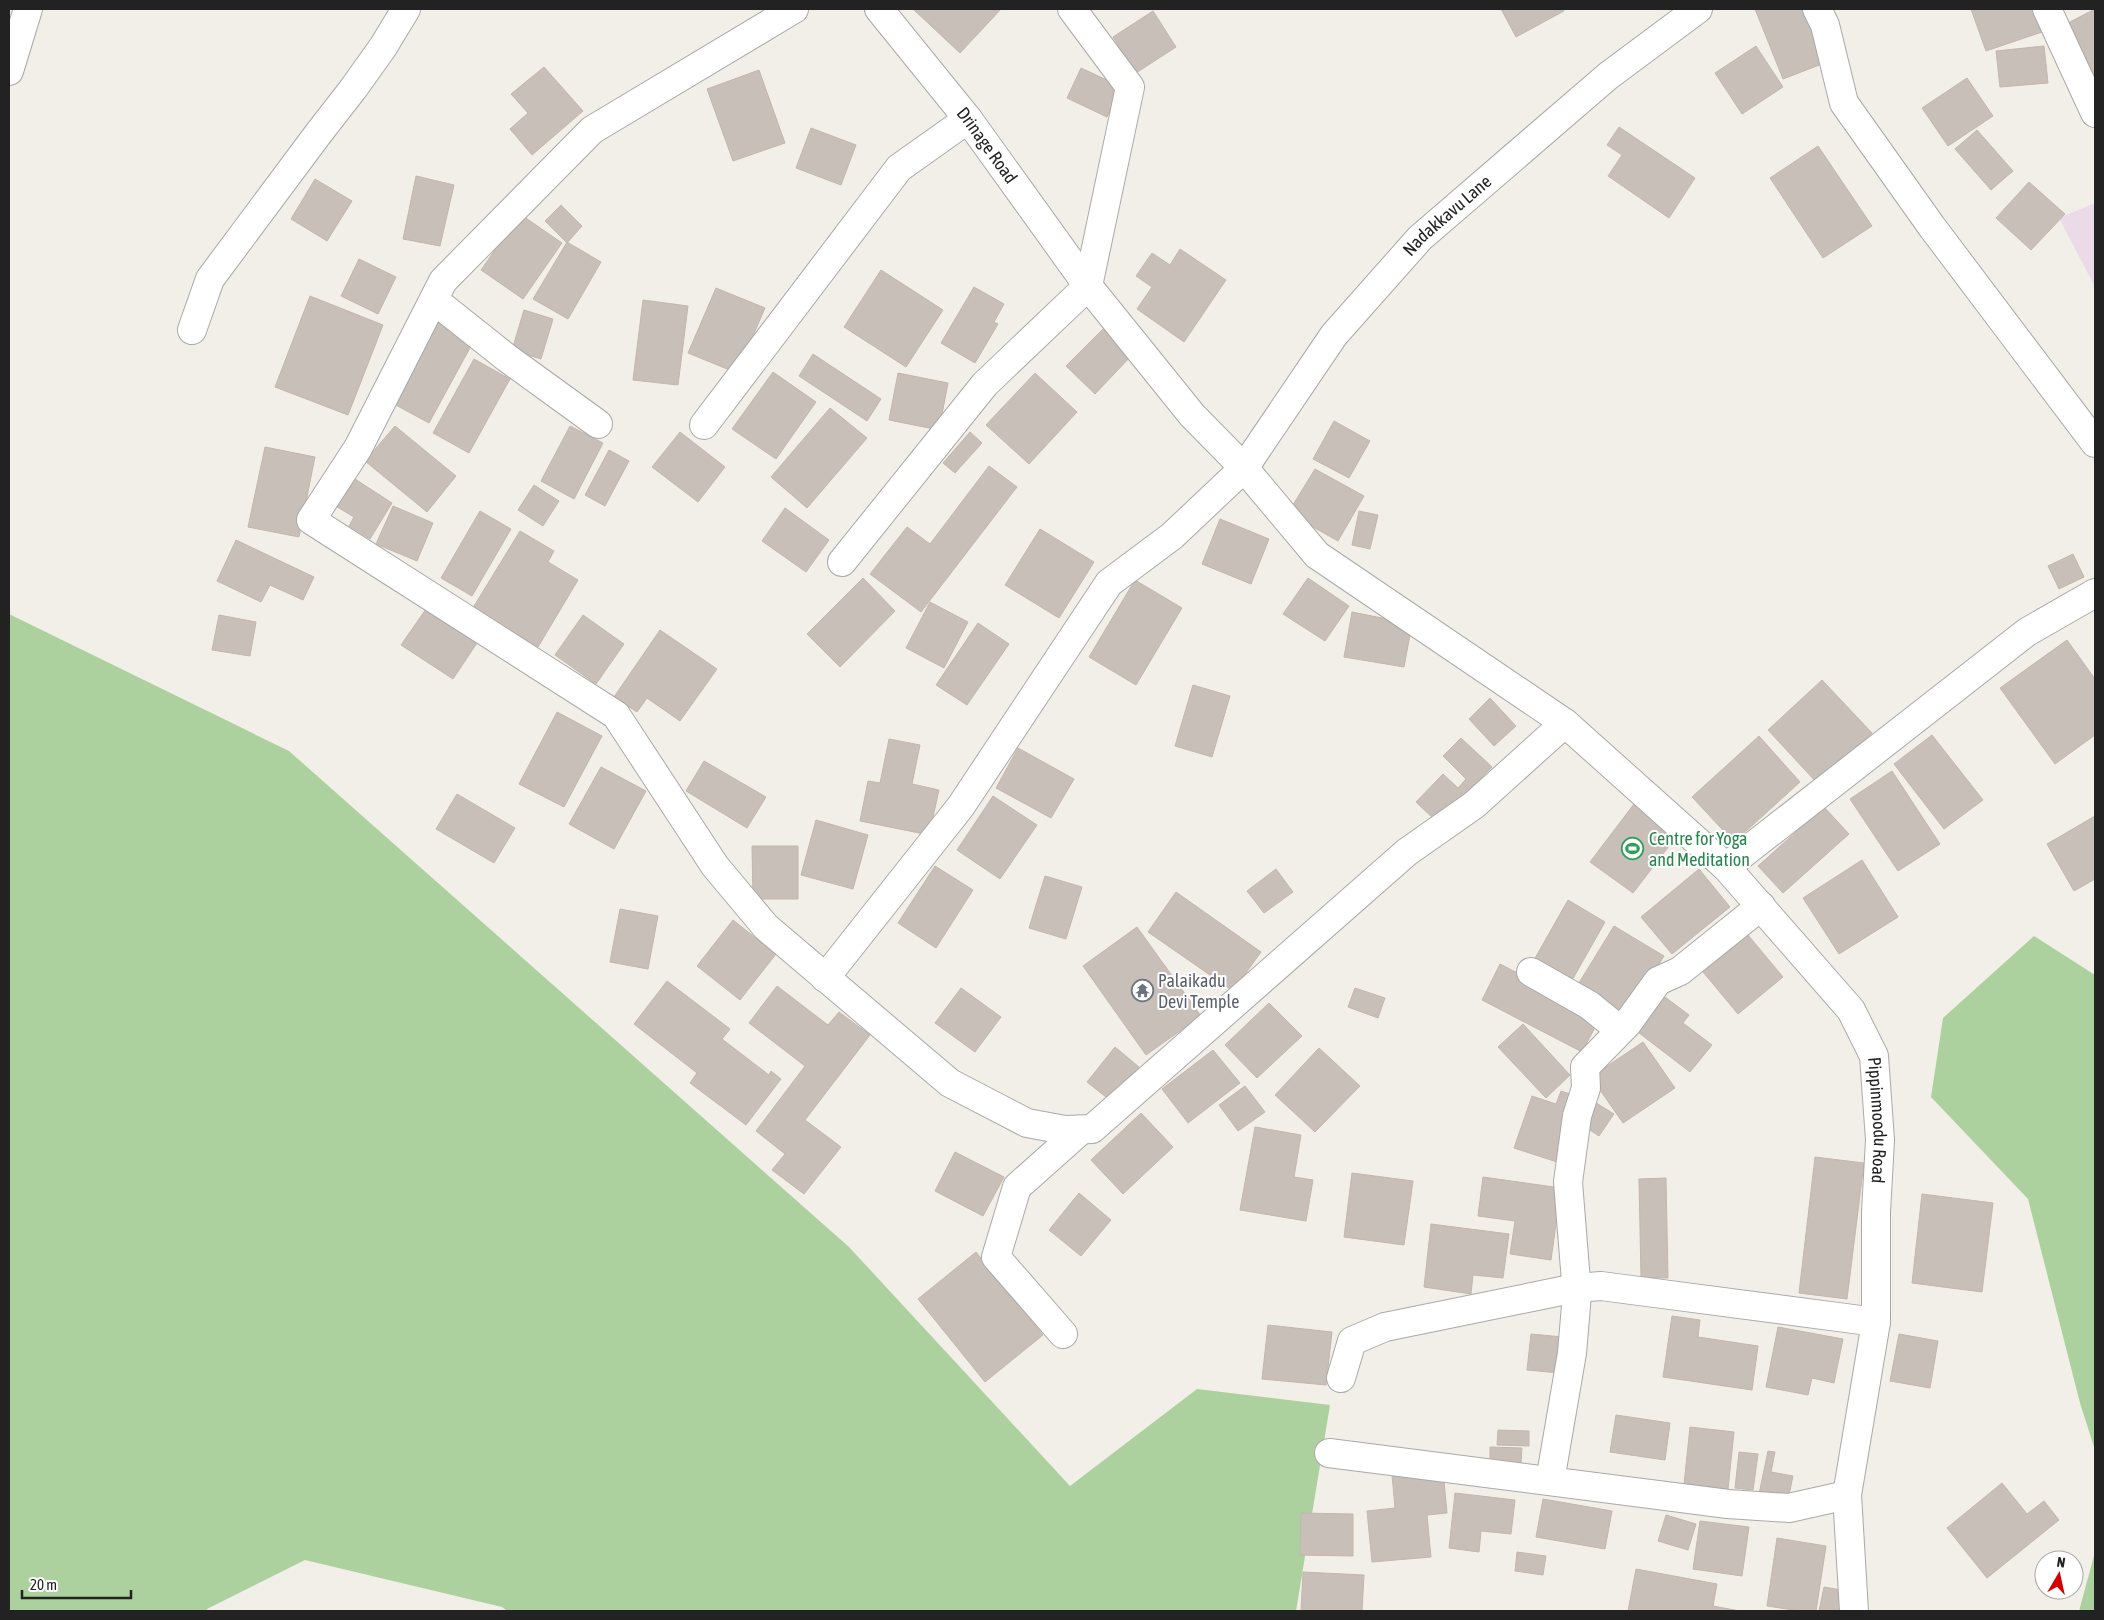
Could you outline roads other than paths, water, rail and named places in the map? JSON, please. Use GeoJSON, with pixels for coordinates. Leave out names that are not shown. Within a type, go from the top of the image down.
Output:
{"type":"FeatureCollection","features":[{"type":"Feature","properties":{"kind":"street"},"geometry":{"type":"LineString","coordinates":[[9,71],[28,9]]}},
{"type":"Feature","properties":{"kind":"street"},"geometry":{"type":"LineString","coordinates":[[192,330],[210,278],[353,89],[383,47],[406,9]]}},
{"type":"Feature","properties":{"kind":"street"},"geometry":{"type":"LineString","coordinates":[[794,9],[592,130],[443,281],[358,448],[311,520],[616,715],[715,866],[766,927],[950,1083],[1027,1123],[1065,1130],[1092,1129],[1407,852],[1474,804],[1565,723]]}},
{"type":"Feature","properties":{"kind":"street","name":"Drinage Road"},"geometry":{"type":"LineString","coordinates":[[879,9],[968,119],[1088,286],[1192,415],[1244,468]]}},
{"type":"Feature","properties":{"kind":"street"},"geometry":{"type":"LineString","coordinates":[[842,562],[985,384],[1088,286],[1130,87],[1072,9]]}},
{"type":"Feature","properties":{"kind":"street","name":"Nadakkavu Lane"},"geometry":{"type":"LineString","coordinates":[[825,978],[961,806],[1110,583],[1172,536],[1244,468],[1334,335],[1420,238],[1608,76],[1698,9]]}},
{"type":"Feature","properties":{"kind":"street"},"geometry":{"type":"LineString","coordinates":[[1817,9],[1825,25],[1844,103],[1932,226],[2095,443]]}},
{"type":"Feature","properties":{"kind":"street"},"geometry":{"type":"LineString","coordinates":[[2047,9],[2095,113]]}},
{"type":"Feature","properties":{"kind":"street"},"geometry":{"type":"LineString","coordinates":[[704,425],[898,168],[968,119]]}},
{"type":"Feature","properties":{"kind":"street"},"geometry":{"type":"LineString","coordinates":[[434,300],[506,358],[598,424]]}},
{"type":"Feature","properties":{"kind":"street","name":"Pippinmoodu Road"},"geometry":{"type":"LineString","coordinates":[[1244,468],[1317,555],[1565,723],[1726,867],[1851,1010],[1874,1056],[1880,1140],[1876,1212],[1876,1322],[1847,1495],[1854,1611]]}},
{"type":"Feature","properties":{"kind":"street"},"geometry":{"type":"LineString","coordinates":[[1726,867],[2027,632],[2095,593]]}},
{"type":"Feature","properties":{"kind":"street"},"geometry":{"type":"LineString","coordinates":[[1550,1481],[1572,1354],[1576,1288],[1568,1182],[1577,1116],[1586,1088],[1585,1067],[1620,1030],[1658,981],[1680,971],[1761,906]]}},
{"type":"Feature","properties":{"kind":"street"},"geometry":{"type":"LineString","coordinates":[[1530,972],[1589,1005],[1620,1030]]}},
{"type":"Feature","properties":{"kind":"street"},"geometry":{"type":"LineString","coordinates":[[1063,1334],[996,1257],[1018,1187],[1081,1130]]}},
{"type":"Feature","properties":{"kind":"street"},"geometry":{"type":"LineString","coordinates":[[1341,1378],[1352,1341],[1385,1327],[1576,1288],[1601,1286],[1876,1322]]}},
{"type":"Feature","properties":{"kind":"street"},"geometry":{"type":"LineString","coordinates":[[1329,1453],[1728,1504],[1789,1508],[1847,1495]]}},
{"type":"Feature","properties":{"kind":"place","name":"Centre for Yoga and Meditation"},"geometry":{"type":"Point","coordinates":[1633,849]}},
{"type":"Feature","properties":{"kind":"place","name":"Palaikadu Devi Temple"},"geometry":{"type":"Point","coordinates":[1142,991]}}]}
